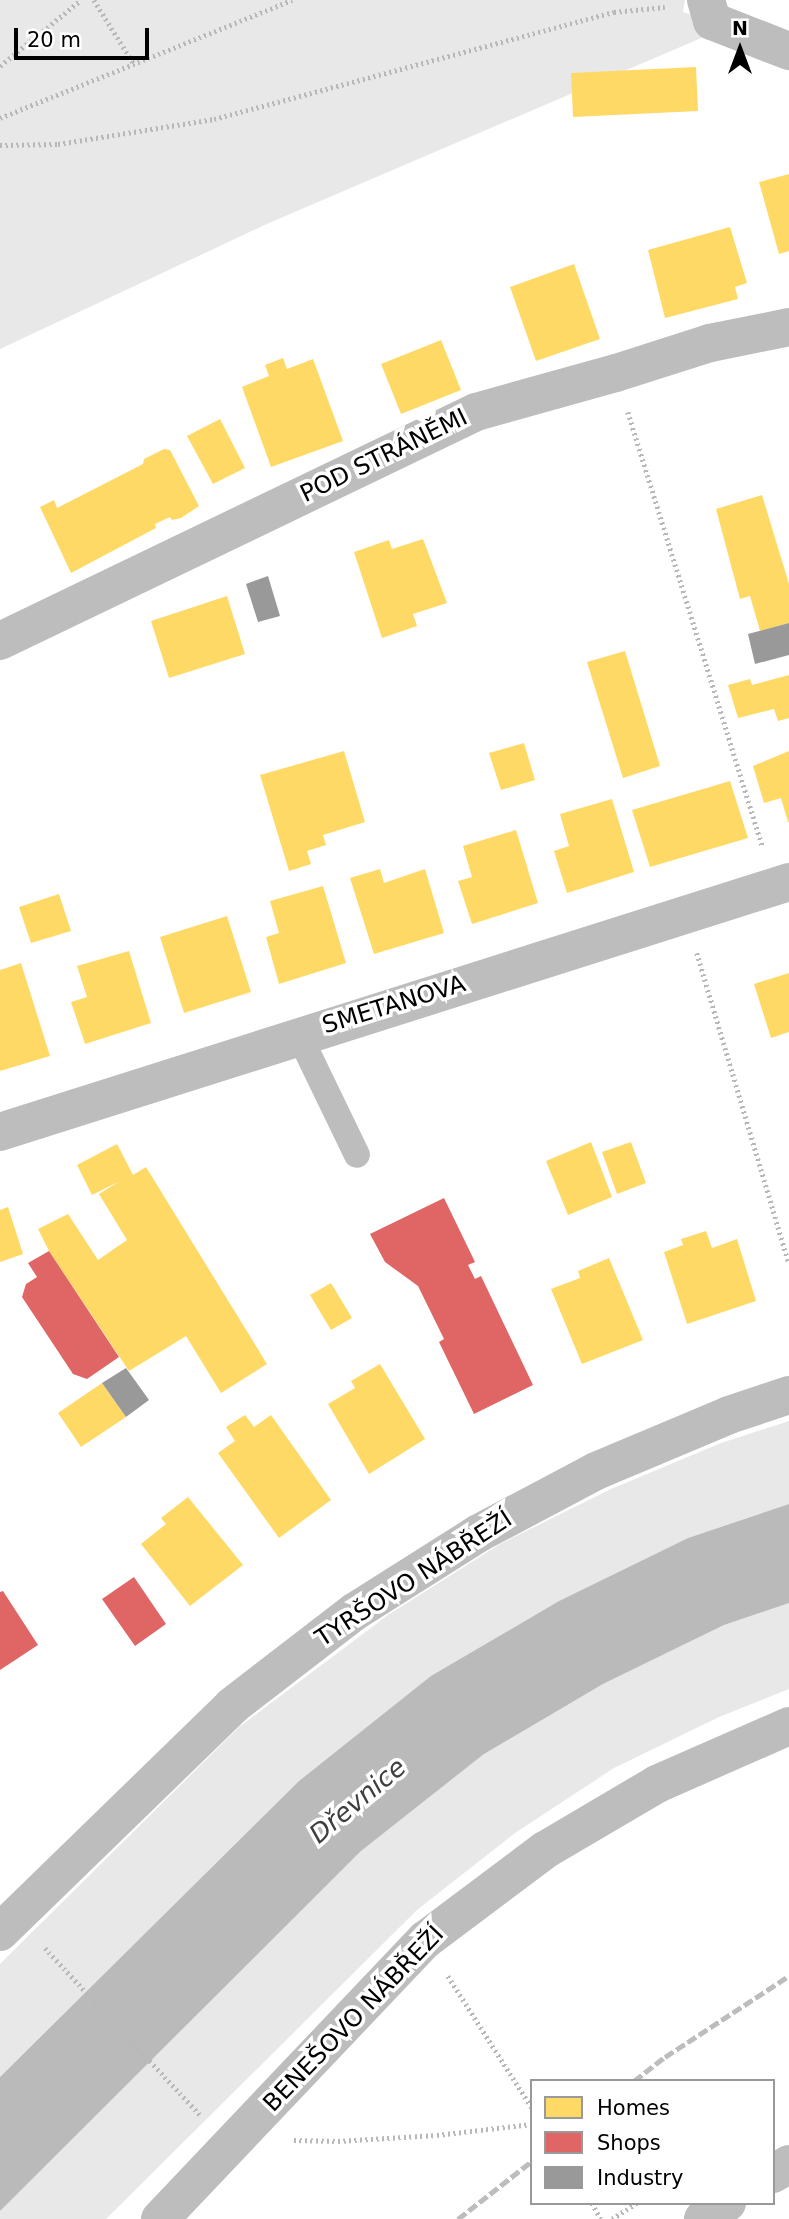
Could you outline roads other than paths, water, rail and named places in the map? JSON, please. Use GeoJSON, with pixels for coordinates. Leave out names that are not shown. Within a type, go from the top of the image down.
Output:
{"type":"FeatureCollection","features":[{"type":"Feature","properties":{"kind":"street"},"geometry":{"type":"LineString","coordinates":[[707,2],[712,20],[789,51]]}},
{"type":"Feature","properties":{"kind":"street","name":"POD STRÁNĚMI"},"geometry":{"type":"LineString","coordinates":[[0,641],[476,412],[616,373],[710,343],[789,327]]}},
{"type":"Feature","properties":{"kind":"street","name":"SMETANOVA"},"geometry":{"type":"LineString","coordinates":[[0,1132],[782,884]]}},
{"type":"Feature","properties":{"kind":"street","name":"TYRŠOVO NÁBŘEŽÍ"},"geometry":{"type":"LineString","coordinates":[[14,1921],[232,1706],[355,1612],[479,1532],[596,1471],[729,1415],[789,1395]]}},
{"type":"Feature","properties":{"kind":"street","name":"BENEŠOVO NÁBŘEŽÍ"},"geometry":{"type":"LineString","coordinates":[[160,2219],[425,1940],[545,1850],[657,1784],[789,1726]]}},
{"type":"Feature","properties":{"kind":"street"},"geometry":{"type":"LineString","coordinates":[[703,2219],[724,2205]]}},
{"type":"Feature","properties":{"kind":"lane"},"geometry":{"type":"LineString","coordinates":[[299,1035],[357,1155]]}},
{"type":"Feature","properties":{"kind":"water","name":"Dřevnice"},"geometry":{"type":"Polygon","coordinates":[[[789,1504],[789,1603],[724,1625],[603,1684],[484,1754],[361,1851],[0,2211],[0,2077],[299,1781],[431,1676],[559,1601],[688,1538],[789,1504]]]}},
{"type":"Feature","properties":{"kind":"railway"},"geometry":{"type":"LineString","coordinates":[[637,2079],[665,2057],[789,1976]]}},
{"type":"Feature","properties":{"kind":"railway"},"geometry":{"type":"LineString","coordinates":[[458,2219],[530,2163]]}}]}
